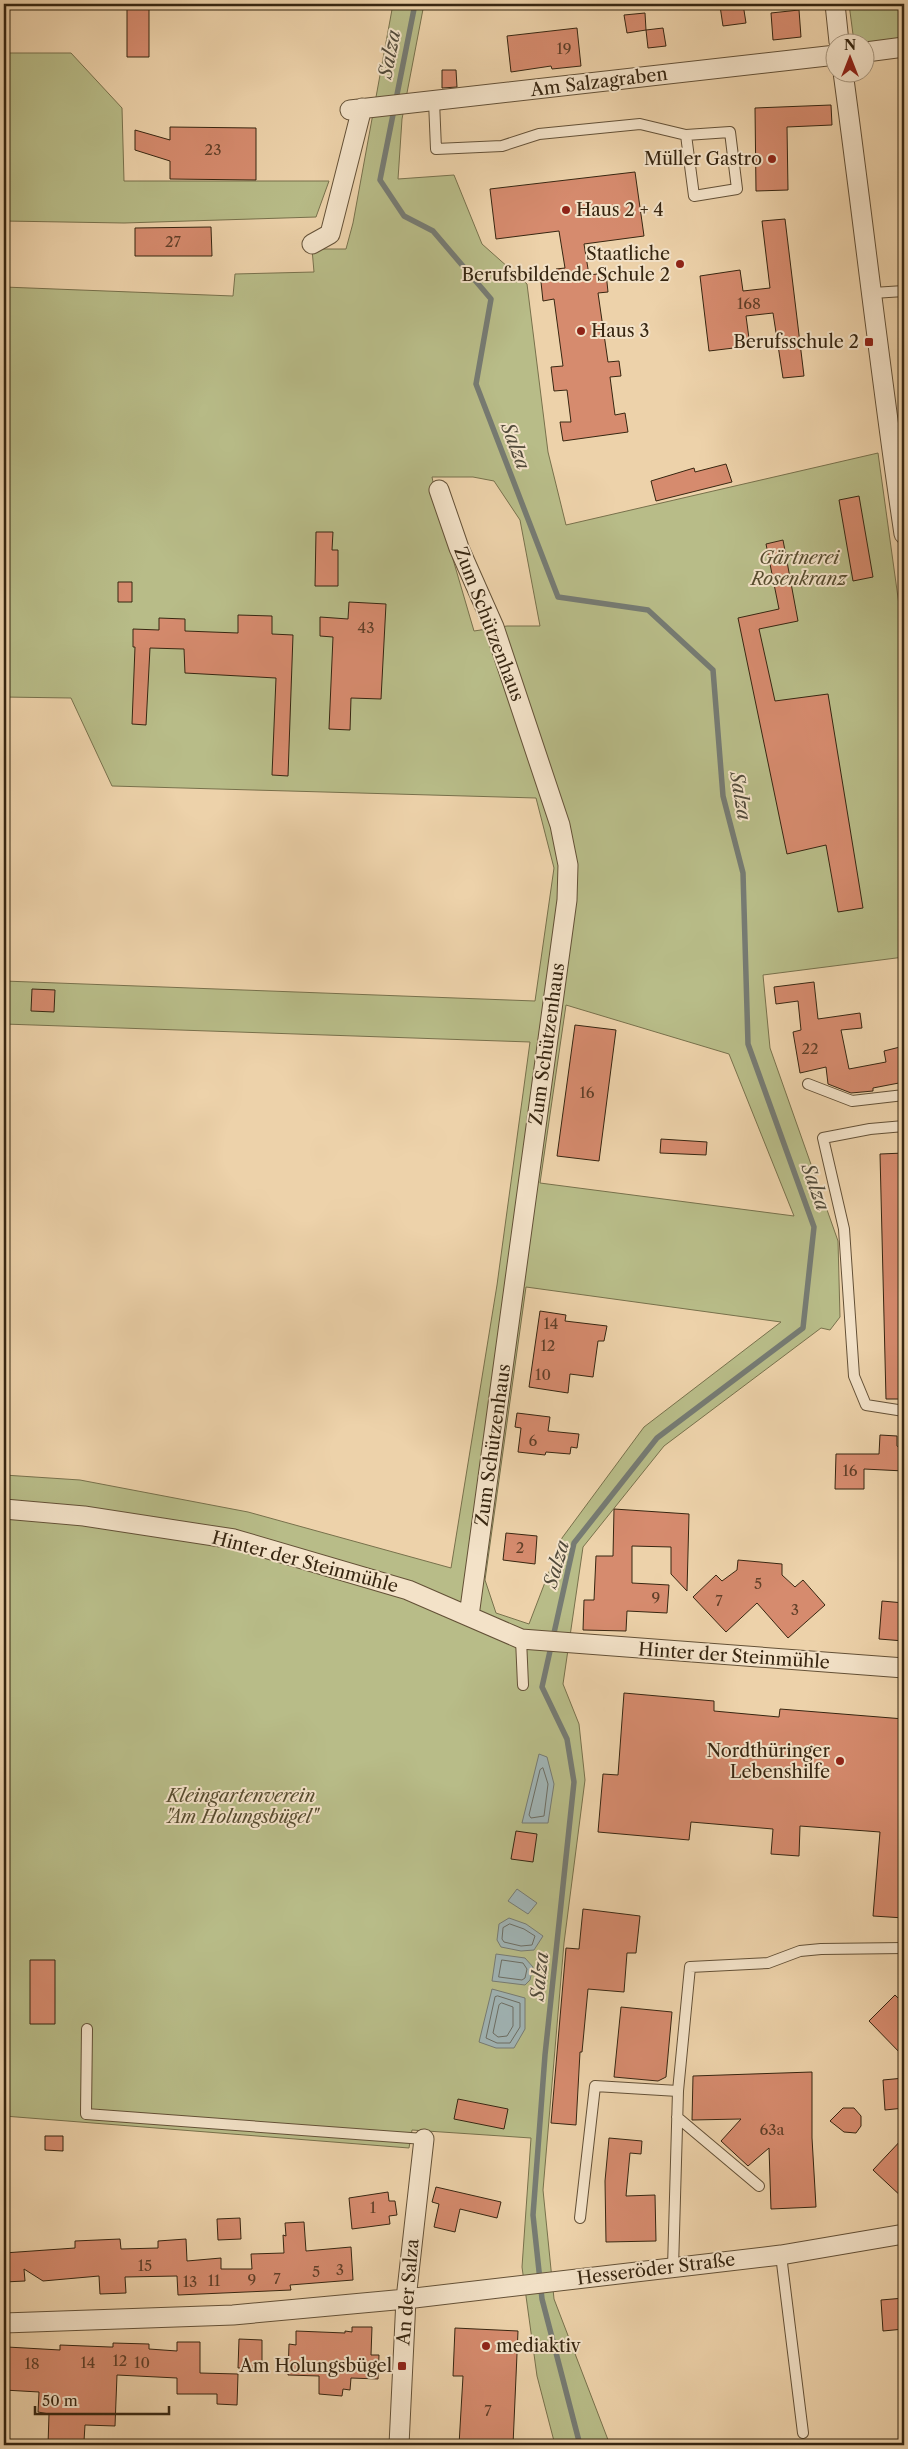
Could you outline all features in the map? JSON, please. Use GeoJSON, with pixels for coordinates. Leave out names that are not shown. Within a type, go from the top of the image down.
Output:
{"type":"FeatureCollection","features":[{"type":"Feature","properties":{"kind":"street"},"geometry":{"type":"LineString","coordinates":[[834,4],[838,32]]}},
{"type":"Feature","properties":{"kind":"street"},"geometry":{"type":"LineString","coordinates":[[876,51],[904,47]]}},
{"type":"Feature","properties":{"kind":"street","name":"Am Salzagraben"},"geometry":{"type":"LineString","coordinates":[[312,244],[330,234],[363,108],[826,55]]}},
{"type":"Feature","properties":{"kind":"street"},"geometry":{"type":"LineString","coordinates":[[844,82],[873,294],[883,394],[904,534]]}},
{"type":"Feature","properties":{"kind":"street","name":"Zum Schützenhaus"},"geometry":{"type":"LineString","coordinates":[[440,490],[459,548],[494,627],[560,825],[568,866],[567,900],[469,1616]]}},
{"type":"Feature","properties":{"kind":"street","name":"Hinter der Steinmühle"},"geometry":{"type":"LineString","coordinates":[[4,1509],[84,1516],[234,1539],[408,1590],[529,1640],[904,1668]]}},
{"type":"Feature","properties":{"kind":"street","name":"An der Salza"},"geometry":{"type":"LineString","coordinates":[[399,2445],[406,2299],[424,2139]]}},
{"type":"Feature","properties":{"kind":"street","name":"Hesseröder Straße"},"geometry":{"type":"LineString","coordinates":[[406,2299],[781,2255],[904,2234]]}},
{"type":"Feature","properties":{"kind":"street"},"geometry":{"type":"LineString","coordinates":[[4,2323],[234,2315],[406,2299]]}},
{"type":"Feature","properties":{"kind":"lane"},"geometry":{"type":"LineString","coordinates":[[434,101],[436,149],[502,146],[540,134],[640,124],[686,135],[730,132],[737,189],[694,196],[686,135]]}},
{"type":"Feature","properties":{"kind":"lane"},"geometry":{"type":"LineString","coordinates":[[873,294],[904,291]]}},
{"type":"Feature","properties":{"kind":"lane"},"geometry":{"type":"LineString","coordinates":[[808,1084],[852,1101],[904,1094]]}},
{"type":"Feature","properties":{"kind":"lane"},"geometry":{"type":"LineString","coordinates":[[904,1126],[870,1129],[823,1138],[844,1229],[854,1376],[866,1405],[904,1411]]}},
{"type":"Feature","properties":{"kind":"lane"},"geometry":{"type":"LineString","coordinates":[[523,1685],[529,1640]]}},
{"type":"Feature","properties":{"kind":"lane"},"geometry":{"type":"LineString","coordinates":[[673,2268],[678,2091],[690,1967],[768,1963],[800,1952],[821,1949],[904,1948]]}},
{"type":"Feature","properties":{"kind":"lane"},"geometry":{"type":"LineString","coordinates":[[87,2029],[86,2114],[424,2139]]}},
{"type":"Feature","properties":{"kind":"lane"},"geometry":{"type":"LineString","coordinates":[[580,2218],[596,2086],[678,2091]]}},
{"type":"Feature","properties":{"kind":"lane"},"geometry":{"type":"LineString","coordinates":[[677,2117],[759,2186]]}},
{"type":"Feature","properties":{"kind":"lane"},"geometry":{"type":"LineString","coordinates":[[781,2255],[803,2433]]}},
{"type":"Feature","properties":{"kind":"green space"},"geometry":{"type":"Polygon","coordinates":[[[393,4],[424,4],[402,119],[398,179],[454,175],[482,244],[527,284],[548,452],[566,525],[878,453],[904,641],[904,957],[763,975],[770,1048],[838,1241],[840,1317],[830,1330],[821,1328],[664,1446],[583,1547],[563,1684],[579,1724],[585,1780],[564,1943],[543,2190],[554,2299],[610,2445],[555,2445],[537,2376],[522,2267],[531,2138],[412,2130],[409,2148],[4,2116],[4,1475],[80,1480],[248,1512],[451,1568],[497,1285],[530,1042],[4,1024],[4,981],[535,1001],[554,868],[536,798],[112,786],[71,698],[4,697],[4,287],[233,296],[235,274],[314,272],[312,249],[346,249],[353,223],[393,4]],[[432,477],[440,515],[474,631],[507,626],[540,626],[520,520],[494,481],[473,477],[432,477]],[[566,1005],[540,1183],[794,1216],[729,1054],[566,1005]],[[526,1287],[485,1580],[496,1613],[529,1624],[562,1538],[644,1427],[781,1322],[526,1287]]]}},
{"type":"Feature","properties":{"kind":"green space"},"geometry":{"type":"Polygon","coordinates":[[[849,4],[904,4],[904,51],[876,55],[876,32],[853,32],[849,4]]]}},
{"type":"Feature","properties":{"kind":"green space"},"geometry":{"type":"Polygon","coordinates":[[[4,53],[71,53],[122,108],[124,181],[329,181],[316,217],[124,223],[4,221],[4,53]]]}},
{"type":"Feature","properties":{"kind":"water"},"geometry":{"type":"Polygon","coordinates":[[[539,1754],[547,1757],[554,1784],[548,1823],[522,1823],[539,1754]]]}},
{"type":"Feature","properties":{"kind":"water"},"geometry":{"type":"Polygon","coordinates":[[[517,1889],[537,1903],[528,1914],[508,1901],[517,1889]]]}},
{"type":"Feature","properties":{"kind":"water"},"geometry":{"type":"Polygon","coordinates":[[[509,1918],[526,1924],[543,1936],[534,1950],[521,1951],[501,1947],[497,1940],[499,1924],[509,1918]]]}},
{"type":"Feature","properties":{"kind":"water"},"geometry":{"type":"Polygon","coordinates":[[[496,1954],[525,1958],[533,1967],[530,1980],[525,1985],[492,1981],[496,1954]]]}},
{"type":"Feature","properties":{"kind":"water"},"geometry":{"type":"Polygon","coordinates":[[[492,1989],[525,1998],[525,2029],[514,2048],[496,2048],[479,2042],[492,1989]]]}},
{"type":"Feature","properties":{"kind":"building"},"geometry":{"type":"Polygon","coordinates":[[[127,4],[149,4],[149,57],[127,57],[127,4]]]}},
{"type":"Feature","properties":{"kind":"building"},"geometry":{"type":"Polygon","coordinates":[[[743,4],[746,23],[723,26],[720,6],[743,4]]]}},
{"type":"Feature","properties":{"kind":"building"},"geometry":{"type":"Polygon","coordinates":[[[799,10],[801,37],[773,40],[771,13],[799,10]]]}},
{"type":"Feature","properties":{"kind":"building"},"geometry":{"type":"Polygon","coordinates":[[[645,13],[646,30],[627,33],[624,15],[645,13]]]}},
{"type":"Feature","properties":{"kind":"building"},"geometry":{"type":"Polygon","coordinates":[[[577,28],[581,66],[552,69],[551,66],[511,72],[507,36],[577,28]]]}},
{"type":"Feature","properties":{"kind":"building"},"geometry":{"type":"Polygon","coordinates":[[[663,28],[666,46],[648,48],[646,30],[663,28]]]}},
{"type":"Feature","properties":{"kind":"building"},"geometry":{"type":"Polygon","coordinates":[[[442,70],[456,70],[457,87],[442,88],[442,70]]]}},
{"type":"Feature","properties":{"kind":"building","name":"Müller Gastro"},"geometry":{"type":"Polygon","coordinates":[[[831,105],[832,125],[787,127],[788,190],[756,191],[755,108],[831,105]]]}},
{"type":"Feature","properties":{"kind":"building"},"geometry":{"type":"Polygon","coordinates":[[[170,127],[256,128],[256,180],[170,179],[170,161],[135,150],[135,130],[170,140],[170,127]]]}},
{"type":"Feature","properties":{"kind":"building"},"geometry":{"type":"Polygon","coordinates":[[[635,172],[644,236],[584,244],[589,275],[606,273],[608,292],[598,293],[608,362],[619,361],[621,376],[610,377],[615,415],[625,413],[628,432],[563,441],[560,422],[571,422],[567,390],[554,391],[551,367],[563,366],[554,299],[543,301],[541,282],[558,279],[556,269],[565,268],[559,231],[496,239],[490,189],[635,172]]]}},
{"type":"Feature","properties":{"kind":"building"},"geometry":{"type":"Polygon","coordinates":[[[785,219],[804,376],[783,378],[773,313],[746,316],[750,346],[709,351],[700,276],[740,270],[743,291],[770,288],[762,221],[785,219]]]}},
{"type":"Feature","properties":{"kind":"building"},"geometry":{"type":"Polygon","coordinates":[[[211,227],[212,256],[135,256],[135,228],[211,227]]]}},
{"type":"Feature","properties":{"kind":"building"},"geometry":{"type":"Polygon","coordinates":[[[726,464],[732,482],[656,501],[651,481],[694,468],[695,472],[726,464]]]}},
{"type":"Feature","properties":{"kind":"building"},"geometry":{"type":"Polygon","coordinates":[[[859,496],[873,577],[853,581],[839,500],[859,496]]]}},
{"type":"Feature","properties":{"kind":"building"},"geometry":{"type":"Polygon","coordinates":[[[316,532],[333,532],[332,550],[338,550],[338,586],[315,586],[316,532]]]}},
{"type":"Feature","properties":{"kind":"building"},"geometry":{"type":"Polygon","coordinates":[[[783,540],[798,621],[759,629],[775,701],[828,694],[863,908],[838,912],[826,845],[787,854],[738,618],[779,609],[766,544],[783,540]]]}},
{"type":"Feature","properties":{"kind":"building"},"geometry":{"type":"Polygon","coordinates":[[[118,582],[132,582],[132,602],[118,602],[118,582]]]}},
{"type":"Feature","properties":{"kind":"building"},"geometry":{"type":"Polygon","coordinates":[[[349,602],[386,604],[381,699],[351,698],[350,730],[329,729],[333,637],[320,636],[320,617],[348,619],[349,602]]]}},
{"type":"Feature","properties":{"kind":"building"},"geometry":{"type":"Polygon","coordinates":[[[238,615],[272,616],[272,634],[293,635],[288,776],[272,775],[276,678],[185,673],[184,649],[150,648],[146,725],[132,724],[135,647],[133,647],[133,629],[159,630],[159,618],[185,619],[185,631],[238,633],[238,615]]]}},
{"type":"Feature","properties":{"kind":"building"},"geometry":{"type":"Polygon","coordinates":[[[814,982],[818,1019],[860,1013],[862,1028],[841,1030],[849,1069],[886,1062],[884,1051],[904,1046],[904,1082],[873,1088],[873,1091],[851,1093],[828,1084],[826,1067],[800,1073],[793,1032],[801,1030],[798,1001],[776,1004],[774,987],[814,982]]]}},
{"type":"Feature","properties":{"kind":"building"},"geometry":{"type":"Polygon","coordinates":[[[32,989],[55,990],[54,1012],[31,1011],[32,989]]]}},
{"type":"Feature","properties":{"kind":"building"},"geometry":{"type":"Polygon","coordinates":[[[575,1025],[616,1030],[599,1161],[557,1156],[575,1025]]]}},
{"type":"Feature","properties":{"kind":"building"},"geometry":{"type":"Polygon","coordinates":[[[661,1139],[707,1142],[706,1155],[660,1153],[661,1139]]]}},
{"type":"Feature","properties":{"kind":"building"},"geometry":{"type":"Polygon","coordinates":[[[904,1153],[904,1399],[886,1399],[880,1154],[904,1153]]]}},
{"type":"Feature","properties":{"kind":"building"},"geometry":{"type":"Polygon","coordinates":[[[540,1311],[566,1315],[565,1321],[607,1326],[604,1341],[598,1341],[593,1377],[570,1374],[568,1393],[529,1387],[540,1311]]]}},
{"type":"Feature","properties":{"kind":"building"},"geometry":{"type":"Polygon","coordinates":[[[517,1413],[550,1417],[548,1431],[579,1434],[577,1448],[571,1447],[570,1454],[546,1452],[545,1455],[518,1452],[521,1428],[515,1427],[517,1413]]]}},
{"type":"Feature","properties":{"kind":"building"},"geometry":{"type":"Polygon","coordinates":[[[880,1435],[897,1436],[897,1446],[904,1451],[904,1471],[864,1469],[864,1489],[835,1489],[836,1454],[879,1454],[880,1435]]]}},
{"type":"Feature","properties":{"kind":"building"},"geometry":{"type":"Polygon","coordinates":[[[614,1509],[689,1514],[687,1591],[671,1574],[671,1547],[632,1546],[632,1583],[669,1585],[667,1613],[627,1611],[626,1631],[583,1630],[584,1600],[594,1600],[596,1556],[613,1556],[614,1509]]]}},
{"type":"Feature","properties":{"kind":"building"},"geometry":{"type":"Polygon","coordinates":[[[506,1533],[537,1536],[535,1564],[503,1560],[506,1533]]]}},
{"type":"Feature","properties":{"kind":"building"},"geometry":{"type":"Polygon","coordinates":[[[738,1560],[782,1564],[782,1575],[795,1587],[803,1580],[825,1605],[788,1638],[757,1603],[726,1632],[693,1597],[716,1575],[722,1581],[737,1570],[738,1560]]]}},
{"type":"Feature","properties":{"kind":"building"},"geometry":{"type":"Polygon","coordinates":[[[882,1601],[904,1603],[904,1641],[879,1639],[882,1601]]]}},
{"type":"Feature","properties":{"kind":"building"},"geometry":{"type":"Polygon","coordinates":[[[624,1693],[714,1701],[714,1711],[779,1717],[780,1709],[904,1719],[904,1918],[873,1916],[880,1832],[800,1826],[799,1856],[771,1854],[773,1829],[691,1822],[689,1840],[598,1832],[603,1774],[618,1775],[624,1693]]]}},
{"type":"Feature","properties":{"kind":"building"},"geometry":{"type":"Polygon","coordinates":[[[516,1831],[537,1834],[533,1862],[511,1859],[516,1831]]]}},
{"type":"Feature","properties":{"kind":"building"},"geometry":{"type":"Polygon","coordinates":[[[583,1909],[640,1916],[636,1953],[627,1953],[624,1992],[588,1989],[582,2052],[580,2052],[576,2125],[551,2123],[566,1948],[579,1949],[583,1909]]]}},
{"type":"Feature","properties":{"kind":"building"},"geometry":{"type":"Polygon","coordinates":[[[30,1960],[55,1960],[55,2024],[30,2024],[30,1960]]]}},
{"type":"Feature","properties":{"kind":"building"},"geometry":{"type":"Polygon","coordinates":[[[895,1995],[904,2004],[904,2057],[869,2021],[895,1995]]]}},
{"type":"Feature","properties":{"kind":"building"},"geometry":{"type":"Polygon","coordinates":[[[621,2007],[672,2012],[666,2077],[658,2081],[614,2077],[621,2007]]]}},
{"type":"Feature","properties":{"kind":"building"},"geometry":{"type":"Polygon","coordinates":[[[812,2072],[812,2138],[816,2207],[771,2209],[769,2148],[748,2166],[721,2141],[741,2119],[692,2120],[693,2076],[812,2072]]]}},
{"type":"Feature","properties":{"kind":"building"},"geometry":{"type":"Polygon","coordinates":[[[904,2078],[904,2108],[885,2110],[883,2080],[904,2078]]]}},
{"type":"Feature","properties":{"kind":"building"},"geometry":{"type":"Polygon","coordinates":[[[458,2099],[508,2109],[504,2129],[454,2119],[458,2099]]]}},
{"type":"Feature","properties":{"kind":"building"},"geometry":{"type":"Polygon","coordinates":[[[843,2108],[854,2108],[861,2116],[861,2126],[856,2133],[844,2132],[830,2121],[843,2108]]]}},
{"type":"Feature","properties":{"kind":"building"},"geometry":{"type":"Polygon","coordinates":[[[45,2136],[63,2136],[63,2151],[45,2150],[45,2136]]]}},
{"type":"Feature","properties":{"kind":"building"},"geometry":{"type":"Polygon","coordinates":[[[904,2137],[904,2199],[873,2170],[904,2137]]]}},
{"type":"Feature","properties":{"kind":"building"},"geometry":{"type":"Polygon","coordinates":[[[609,2138],[642,2141],[641,2154],[630,2153],[626,2196],[655,2195],[656,2241],[606,2242],[605,2181],[609,2138]]]}},
{"type":"Feature","properties":{"kind":"building"},"geometry":{"type":"Polygon","coordinates":[[[436,2187],[501,2202],[497,2218],[460,2209],[455,2232],[434,2227],[439,2204],[432,2202],[436,2187]]]}},
{"type":"Feature","properties":{"kind":"building"},"geometry":{"type":"Polygon","coordinates":[[[388,2192],[389,2201],[395,2201],[397,2215],[389,2216],[390,2224],[352,2229],[349,2198],[388,2192]]]}},
{"type":"Feature","properties":{"kind":"building"},"geometry":{"type":"Polygon","coordinates":[[[240,2218],[241,2239],[218,2240],[217,2219],[240,2218]]]}},
{"type":"Feature","properties":{"kind":"building"},"geometry":{"type":"Polygon","coordinates":[[[304,2222],[306,2251],[351,2247],[353,2280],[290,2285],[291,2290],[178,2295],[177,2276],[125,2277],[126,2293],[100,2294],[99,2276],[43,2281],[24,2269],[25,2281],[4,2282],[4,2253],[75,2248],[75,2241],[120,2239],[121,2249],[158,2248],[158,2241],[186,2239],[187,2261],[221,2258],[221,2269],[252,2269],[251,2254],[284,2253],[283,2235],[286,2236],[285,2223],[304,2222]]]}},
{"type":"Feature","properties":{"kind":"building"},"geometry":{"type":"Polygon","coordinates":[[[904,2298],[904,2329],[883,2331],[881,2300],[904,2298]]]}},
{"type":"Feature","properties":{"kind":"building"},"geometry":{"type":"Polygon","coordinates":[[[352,2327],[372,2327],[371,2355],[379,2355],[378,2379],[351,2378],[350,2390],[343,2389],[342,2396],[319,2394],[319,2376],[288,2375],[289,2344],[296,2345],[296,2331],[345,2333],[345,2331],[352,2332],[352,2327]]]}},
{"type":"Feature","properties":{"kind":"building"},"geometry":{"type":"Polygon","coordinates":[[[455,2328],[518,2331],[513,2445],[459,2445],[463,2376],[453,2376],[455,2328]]]}},
{"type":"Feature","properties":{"kind":"building"},"geometry":{"type":"Polygon","coordinates":[[[239,2339],[262,2340],[262,2368],[238,2368],[239,2339]]]}},
{"type":"Feature","properties":{"kind":"building"},"geometry":{"type":"Polygon","coordinates":[[[177,2342],[200,2342],[200,2373],[238,2374],[237,2405],[217,2404],[217,2394],[177,2394],[177,2378],[117,2375],[115,2426],[85,2425],[84,2441],[73,2440],[73,2445],[48,2445],[49,2414],[38,2412],[39,2392],[4,2390],[7,2347],[60,2350],[60,2345],[113,2347],[113,2343],[149,2344],[149,2349],[177,2351],[177,2342]]]}},
{"type":"Feature","properties":{"kind":"waterway","name":"Salza"},"geometry":{"type":"LineString","coordinates":[[415,4],[380,180],[404,216],[433,231],[491,299],[476,384],[558,597],[648,610],[713,670],[723,796],[743,873],[748,1044],[814,1227],[803,1328],[657,1438],[574,1543],[542,1687],[567,1739],[574,1782],[545,2055],[533,2215],[542,2299],[580,2445]]}},
{"type":"Feature","properties":{"kind":"place","name":"Müller Gastro"},"geometry":{"type":"Point","coordinates":[772,159]}},
{"type":"Feature","properties":{"kind":"place","name":"Haus 2 + 4"},"geometry":{"type":"Point","coordinates":[566,210]}},
{"type":"Feature","properties":{"kind":"place","name":"Staatliche Berufsbildende Schule 2"},"geometry":{"type":"Point","coordinates":[680,264]}},
{"type":"Feature","properties":{"kind":"place","name":"Haus 3"},"geometry":{"type":"Point","coordinates":[581,331]}},
{"type":"Feature","properties":{"kind":"place","name":"Berufsschule 2"},"geometry":{"type":"Point","coordinates":[869,342]}},
{"type":"Feature","properties":{"kind":"place","name":"Nordthüringer Lebenshilfe"},"geometry":{"type":"Point","coordinates":[840,1761]}},
{"type":"Feature","properties":{"kind":"place","name":"mediaktiv"},"geometry":{"type":"Point","coordinates":[486,2346]}},
{"type":"Feature","properties":{"kind":"place","name":"Am Holungsbügel"},"geometry":{"type":"Point","coordinates":[402,2366]}},
{"type":"Feature","properties":{"kind":"park label","name":"Gärtnerei Rosenkranz"},"geometry":{"type":"Point","coordinates":[799,568]}},
{"type":"Feature","properties":{"kind":"park label","name":"Kleingartenverein \"Am Holungsbügel\""},"geometry":{"type":"Point","coordinates":[241,1806]}}]}
